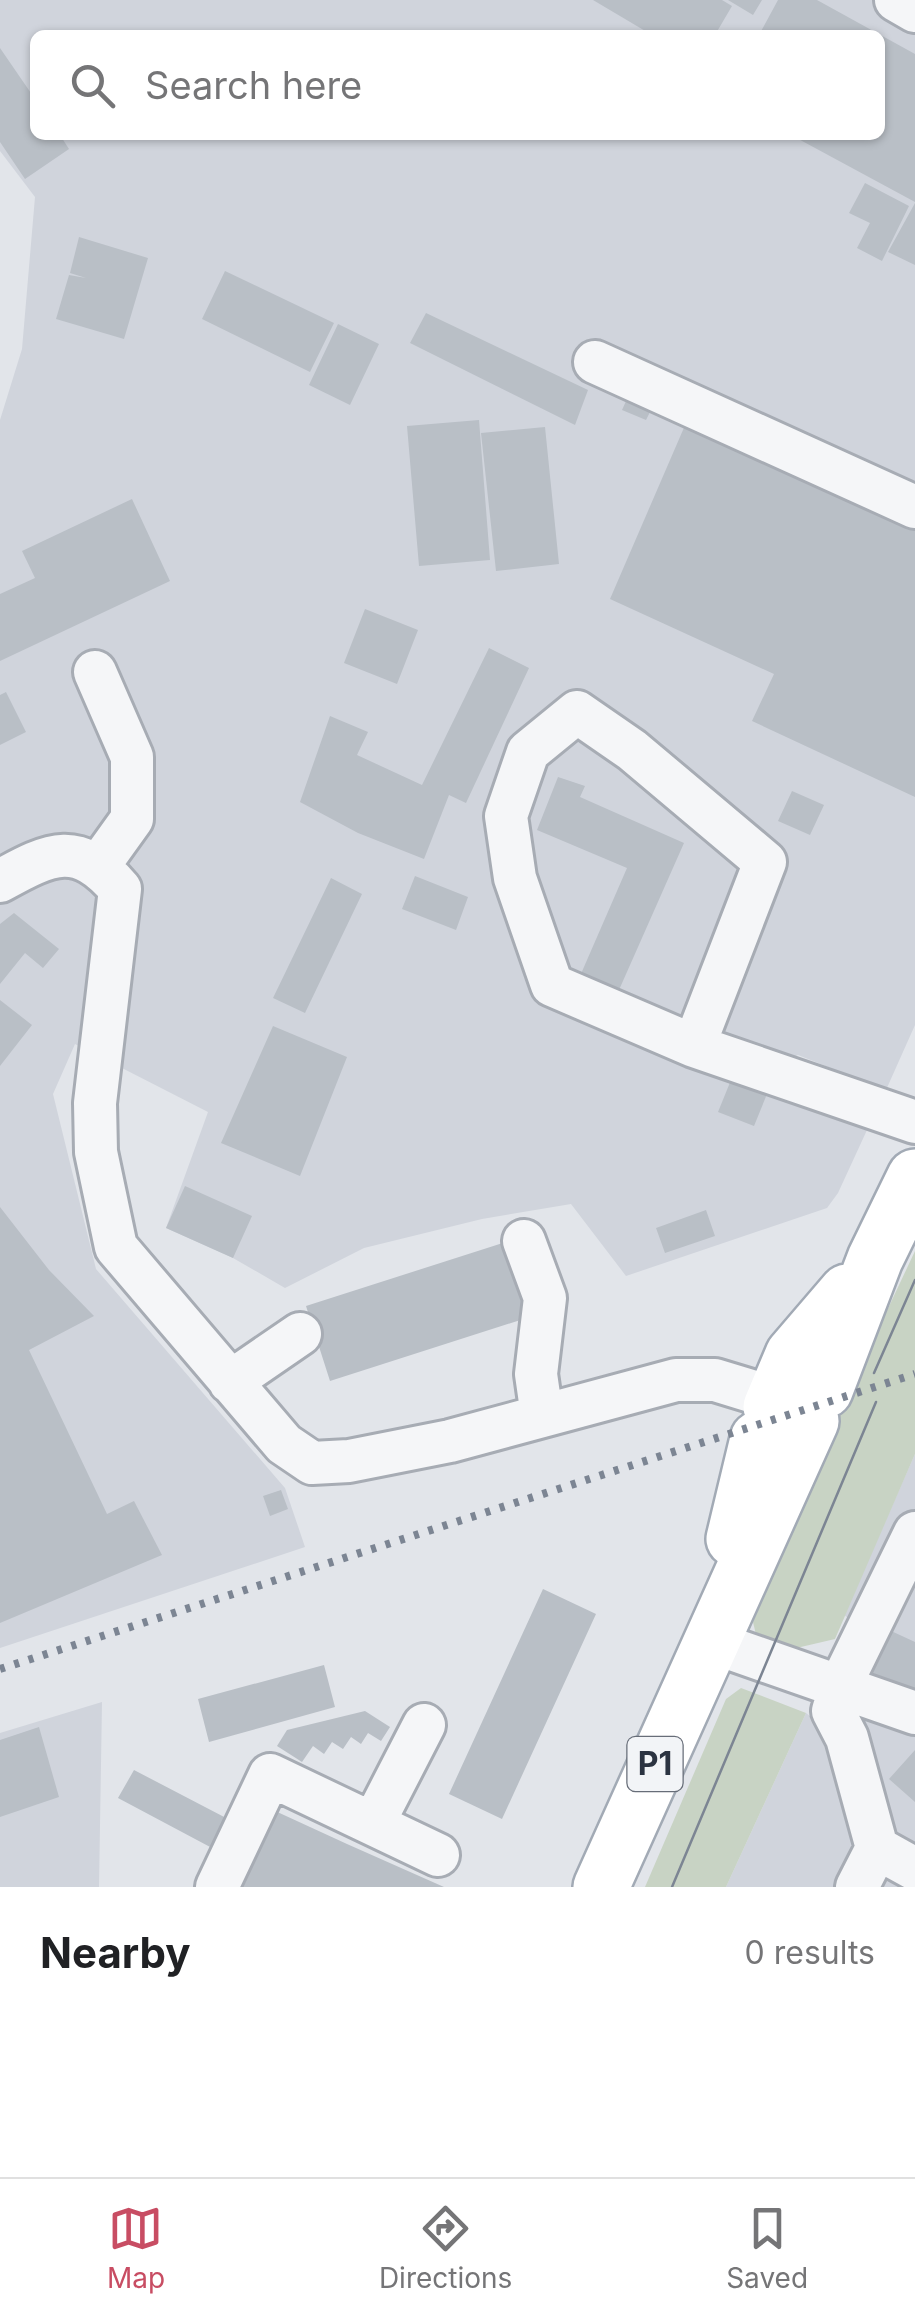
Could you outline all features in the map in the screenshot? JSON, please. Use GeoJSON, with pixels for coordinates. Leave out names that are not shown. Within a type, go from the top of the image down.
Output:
{"type":"FeatureCollection","features":[{"type":"Feature","properties":{"kind":"main road","name":"P1"},"geometry":{"type":"LineString","coordinates":[[601,1887],[714,1629],[788,1411],[794,1355],[875,1260],[915,1177]]}},
{"type":"Feature","properties":{"kind":"street"},"geometry":{"type":"LineString","coordinates":[[896,0],[915,11]]}},
{"type":"Feature","properties":{"kind":"street"},"geometry":{"type":"LineString","coordinates":[[596,362],[915,507]]}},
{"type":"Feature","properties":{"kind":"street"},"geometry":{"type":"LineString","coordinates":[[95,672],[132,757],[132,818],[100,865]]}},
{"type":"Feature","properties":{"kind":"street"},"geometry":{"type":"LineString","coordinates":[[694,1046],[764,862],[632,750],[577,712],[528,752],[506,816],[515,878],[552,984],[694,1046],[915,1122]]}},
{"type":"Feature","properties":{"kind":"street"},"geometry":{"type":"LineString","coordinates":[[0,881],[32,863],[69,852],[100,865],[120,890],[95,1103],[96,1152],[116,1247],[284,1444],[312,1463],[349,1461],[450,1441],[676,1380],[714,1380],[788,1411]]}},
{"type":"Feature","properties":{"kind":"street"},"geometry":{"type":"LineString","coordinates":[[524,1241],[545,1298],[536,1374],[542,1416]]}},
{"type":"Feature","properties":{"kind":"street"},"geometry":{"type":"LineString","coordinates":[[230,1382],[300,1334]]}},
{"type":"Feature","properties":{"kind":"street"},"geometry":{"type":"LineString","coordinates":[[857,1887],[877,1848],[848,1738],[833,1711],[841,1684],[906,1576],[915,1533]]}},
{"type":"Feature","properties":{"kind":"street"},"geometry":{"type":"LineString","coordinates":[[714,1629],[915,1713]]}},
{"type":"Feature","properties":{"kind":"street"},"geometry":{"type":"LineString","coordinates":[[374,1824],[424,1726]]}},
{"type":"Feature","properties":{"kind":"street"},"geometry":{"type":"LineString","coordinates":[[217,1887],[270,1775],[438,1855]]}},
{"type":"Feature","properties":{"kind":"street"},"geometry":{"type":"LineString","coordinates":[[877,1848],[915,1869]]}},
{"type":"Feature","properties":{"kind":"shaded area"},"geometry":{"type":"Polygon","coordinates":[[[0,0],[915,0],[915,1025],[886,1090],[798,1055],[780,1063],[835,1116],[867,1130],[838,1193],[827,1208],[626,1276],[571,1204],[482,1219],[364,1248],[285,1288],[233,1258],[166,1228],[208,1112],[75,1044],[53,1094],[96,1269],[285,1488],[305,1547],[0,1648],[0,420],[22,349],[35,197],[0,151],[0,0]]]}},
{"type":"Feature","properties":{"kind":"shaded area"},"geometry":{"type":"Polygon","coordinates":[[[915,1454],[915,1696],[882,1643],[844,1615],[915,1454]]]}},
{"type":"Feature","properties":{"kind":"shaded area"},"geometry":{"type":"Polygon","coordinates":[[[102,1702],[99,1887],[0,1887],[0,1733],[102,1702]]]}},
{"type":"Feature","properties":{"kind":"shaded area"},"geometry":{"type":"Polygon","coordinates":[[[806,1713],[830,1732],[864,1714],[915,1733],[915,1887],[726,1887],[806,1713]]]}},
{"type":"Feature","properties":{"kind":"green space"},"geometry":{"type":"Polygon","coordinates":[[[915,1251],[915,1454],[835,1639],[788,1650],[758,1643],[753,1622],[842,1407],[847,1406],[858,1385],[852,1385],[915,1251]]]}},
{"type":"Feature","properties":{"kind":"green space"},"geometry":{"type":"Polygon","coordinates":[[[741,1688],[806,1713],[726,1887],[645,1887],[726,1699],[741,1688]]]}},
{"type":"Feature","properties":{"kind":"building"},"geometry":{"type":"Polygon","coordinates":[[[593,0],[722,0],[732,6],[718,30],[644,30],[593,0]]]}},
{"type":"Feature","properties":{"kind":"building"},"geometry":{"type":"Polygon","coordinates":[[[728,0],[762,0],[753,15],[728,0]]]}},
{"type":"Feature","properties":{"kind":"building"},"geometry":{"type":"Polygon","coordinates":[[[778,0],[817,0],[871,30],[762,30],[778,0]]]}},
{"type":"Feature","properties":{"kind":"building"},"geometry":{"type":"Polygon","coordinates":[[[885,37],[915,54],[915,202],[800,140],[885,140],[885,37]]]}},
{"type":"Feature","properties":{"kind":"building"},"geometry":{"type":"Polygon","coordinates":[[[0,48],[30,92],[30,140],[63,140],[69,149],[25,179],[0,142],[0,48]]]}},
{"type":"Feature","properties":{"kind":"building"},"geometry":{"type":"Polygon","coordinates":[[[865,183],[909,206],[882,261],[857,248],[870,223],[849,213],[865,183]]]}},
{"type":"Feature","properties":{"kind":"building"},"geometry":{"type":"Polygon","coordinates":[[[915,203],[915,265],[888,252],[915,203]]]}},
{"type":"Feature","properties":{"kind":"building"},"geometry":{"type":"Polygon","coordinates":[[[79,237],[148,258],[124,339],[56,319],[69,275],[86,278],[70,273],[79,237]]]}},
{"type":"Feature","properties":{"kind":"building"},"geometry":{"type":"Polygon","coordinates":[[[225,271],[334,323],[310,372],[202,319],[225,271]]]}},
{"type":"Feature","properties":{"kind":"building"},"geometry":{"type":"Polygon","coordinates":[[[426,313],[588,390],[575,425],[410,343],[426,313]]]}},
{"type":"Feature","properties":{"kind":"building"},"geometry":{"type":"Polygon","coordinates":[[[338,324],[379,344],[350,405],[309,385],[338,324]]]}},
{"type":"Feature","properties":{"kind":"building"},"geometry":{"type":"Polygon","coordinates":[[[627,399],[651,410],[646,420],[622,410],[627,399]]]}},
{"type":"Feature","properties":{"kind":"building"},"geometry":{"type":"Polygon","coordinates":[[[479,420],[490,560],[419,566],[407,426],[479,420]]]}},
{"type":"Feature","properties":{"kind":"building"},"geometry":{"type":"Polygon","coordinates":[[[686,423],[915,521],[915,797],[752,721],[774,674],[610,599],[686,423]]]}},
{"type":"Feature","properties":{"kind":"building"},"geometry":{"type":"Polygon","coordinates":[[[545,427],[559,564],[496,571],[481,433],[545,427]]]}},
{"type":"Feature","properties":{"kind":"building"},"geometry":{"type":"Polygon","coordinates":[[[132,499],[170,581],[0,661],[0,594],[35,578],[22,551],[132,499]]]}},
{"type":"Feature","properties":{"kind":"building"},"geometry":{"type":"Polygon","coordinates":[[[365,609],[418,630],[397,684],[344,663],[365,609]]]}},
{"type":"Feature","properties":{"kind":"building"},"geometry":{"type":"Polygon","coordinates":[[[489,648],[529,668],[466,803],[449,795],[424,859],[358,833],[300,802],[330,716],[368,732],[357,755],[422,785],[489,648]]]}},
{"type":"Feature","properties":{"kind":"building"},"geometry":{"type":"Polygon","coordinates":[[[6,692],[26,732],[0,745],[0,695],[6,692]]]}},
{"type":"Feature","properties":{"kind":"building"},"geometry":{"type":"Polygon","coordinates":[[[558,777],[585,786],[580,797],[684,843],[615,999],[577,983],[627,868],[537,830],[558,777]]]}},
{"type":"Feature","properties":{"kind":"building"},"geometry":{"type":"Polygon","coordinates":[[[792,791],[824,805],[810,835],[778,821],[792,791]]]}},
{"type":"Feature","properties":{"kind":"building"},"geometry":{"type":"Polygon","coordinates":[[[415,876],[468,897],[456,930],[402,909],[415,876]]]}},
{"type":"Feature","properties":{"kind":"building"},"geometry":{"type":"Polygon","coordinates":[[[331,878],[362,894],[305,1013],[273,998],[331,878]]]}},
{"type":"Feature","properties":{"kind":"building"},"geometry":{"type":"Polygon","coordinates":[[[14,913],[59,949],[43,968],[25,953],[0,984],[0,924],[14,913]]]}},
{"type":"Feature","properties":{"kind":"building"},"geometry":{"type":"Polygon","coordinates":[[[0,1000],[32,1025],[0,1066],[0,1000]]]}},
{"type":"Feature","properties":{"kind":"building"},"geometry":{"type":"Polygon","coordinates":[[[273,1026],[347,1057],[300,1176],[221,1143],[273,1026]]]}},
{"type":"Feature","properties":{"kind":"building"},"geometry":{"type":"Polygon","coordinates":[[[731,1080],[767,1094],[754,1126],[718,1112],[731,1080]]]}},
{"type":"Feature","properties":{"kind":"building"},"geometry":{"type":"Polygon","coordinates":[[[185,1186],[252,1216],[233,1258],[166,1228],[185,1186]]]}},
{"type":"Feature","properties":{"kind":"building"},"geometry":{"type":"Polygon","coordinates":[[[0,1207],[49,1270],[94,1316],[29,1350],[107,1514],[134,1501],[162,1555],[0,1623],[0,1207]]]}},
{"type":"Feature","properties":{"kind":"building"},"geometry":{"type":"Polygon","coordinates":[[[706,1210],[715,1236],[665,1253],[656,1228],[706,1210]]]}},
{"type":"Feature","properties":{"kind":"building"},"geometry":{"type":"Polygon","coordinates":[[[509,1241],[533,1316],[330,1381],[306,1306],[509,1241]]]}},
{"type":"Feature","properties":{"kind":"building"},"geometry":{"type":"Polygon","coordinates":[[[281,1490],[288,1509],[270,1516],[263,1496],[281,1490]]]}},
{"type":"Feature","properties":{"kind":"building"},"geometry":{"type":"Polygon","coordinates":[[[543,1589],[596,1614],[502,1819],[449,1794],[543,1589]]]}},
{"type":"Feature","properties":{"kind":"building"},"geometry":{"type":"Polygon","coordinates":[[[889,1630],[915,1642],[915,1696],[868,1676],[889,1630]]]}},
{"type":"Feature","properties":{"kind":"building"},"geometry":{"type":"Polygon","coordinates":[[[324,1665],[335,1707],[209,1742],[198,1699],[324,1665]]]}},
{"type":"Feature","properties":{"kind":"building"},"geometry":{"type":"Polygon","coordinates":[[[365,1711],[390,1727],[381,1741],[368,1733],[361,1744],[351,1737],[343,1749],[332,1742],[324,1754],[313,1746],[302,1762],[277,1746],[287,1730],[365,1711]]]}},
{"type":"Feature","properties":{"kind":"building"},"geometry":{"type":"Polygon","coordinates":[[[39,1727],[59,1797],[0,1817],[0,1740],[39,1727]]]}},
{"type":"Feature","properties":{"kind":"building"},"geometry":{"type":"Polygon","coordinates":[[[915,1750],[915,1802],[889,1779],[915,1750]]]}},
{"type":"Feature","properties":{"kind":"building"},"geometry":{"type":"Polygon","coordinates":[[[134,1770],[228,1819],[212,1848],[118,1798],[134,1770]]]}},
{"type":"Feature","properties":{"kind":"building"},"geometry":{"type":"Polygon","coordinates":[[[273,1810],[347,1844],[444,1887],[238,1887],[273,1810]]]}},
{"type":"Feature","properties":{"kind":"tram line"},"geometry":{"type":"LineString","coordinates":[[874,1373],[915,1280]]}},
{"type":"Feature","properties":{"kind":"tram line"},"geometry":{"type":"LineString","coordinates":[[672,1887],[876,1402]]}},
{"type":"Feature","properties":{"kind":"railway"},"geometry":{"type":"LineString","coordinates":[[0,1669],[915,1374]]}}]}
